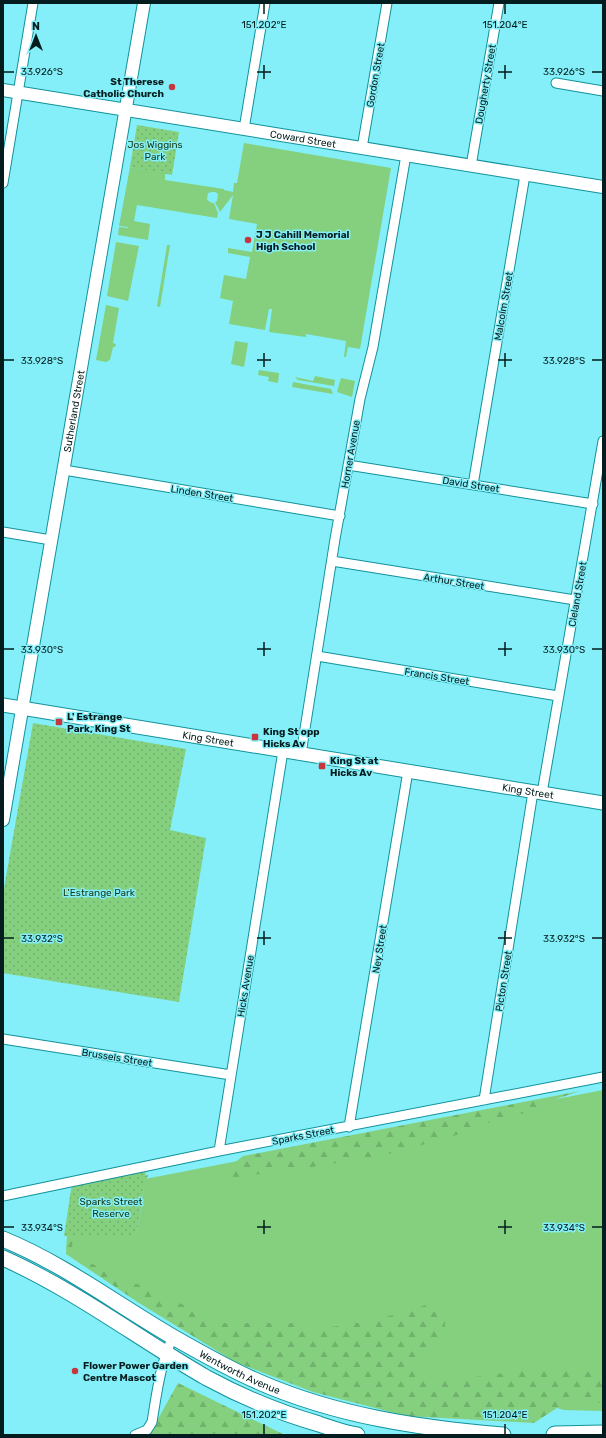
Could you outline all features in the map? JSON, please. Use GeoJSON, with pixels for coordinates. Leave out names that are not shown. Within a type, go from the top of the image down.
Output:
{"type":"FeatureCollection","features":[{"type":"Feature","properties":{"kind":"highway"},"geometry":{"type":"LineString","coordinates":[[555,1435],[603,1434]]}},
{"type":"Feature","properties":{"kind":"main road","name":"King Street"},"geometry":{"type":"LineString","coordinates":[[3,704],[603,804]]}},
{"type":"Feature","properties":{"kind":"main road","name":"Wentworth Avenue"},"geometry":{"type":"LineString","coordinates":[[3,1239],[23,1247],[71,1272],[173,1337],[258,1382],[296,1397],[334,1409],[395,1422],[450,1430],[503,1435]]}},
{"type":"Feature","properties":{"kind":"main road","name":"Wentworth Avenue"},"geometry":{"type":"LineString","coordinates":[[3,1258],[23,1267],[68,1292],[208,1378],[265,1405],[303,1419],[357,1435]]}},
{"type":"Feature","properties":{"kind":"street"},"geometry":{"type":"LineString","coordinates":[[3,183],[34,3]]}},
{"type":"Feature","properties":{"kind":"street","name":"Sutherland Street"},"geometry":{"type":"LineString","coordinates":[[3,820],[144,3]]}},
{"type":"Feature","properties":{"kind":"street"},"geometry":{"type":"LineString","coordinates":[[244,129],[265,3]]}},
{"type":"Feature","properties":{"kind":"street","name":"Gordon Street"},"geometry":{"type":"LineString","coordinates":[[362,148],[387,3]]}},
{"type":"Feature","properties":{"kind":"street","name":"Dougherty Street"},"geometry":{"type":"LineString","coordinates":[[471,166],[499,3]]}},
{"type":"Feature","properties":{"kind":"street"},"geometry":{"type":"LineString","coordinates":[[556,83],[603,91]]}},
{"type":"Feature","properties":{"kind":"street","name":"Coward Street"},"geometry":{"type":"LineString","coordinates":[[3,90],[603,187]]}},
{"type":"Feature","properties":{"kind":"street","name":"Horner Avenue"},"geometry":{"type":"LineString","coordinates":[[301,754],[348,465],[360,399],[373,347],[406,155]]}},
{"type":"Feature","properties":{"kind":"street","name":"Malcolm Street"},"geometry":{"type":"LineString","coordinates":[[473,485],[525,175]]}},
{"type":"Feature","properties":{"kind":"street","name":"Cleland Street"},"geometry":{"type":"LineString","coordinates":[[538,792],[558,696],[603,441]]}},
{"type":"Feature","properties":{"kind":"street","name":"David Street"},"geometry":{"type":"LineString","coordinates":[[348,465],[593,504]]}},
{"type":"Feature","properties":{"kind":"street","name":"Linden Street"},"geometry":{"type":"LineString","coordinates":[[64,470],[340,516]]}},
{"type":"Feature","properties":{"kind":"street"},"geometry":{"type":"LineString","coordinates":[[3,532],[51,540]]}},
{"type":"Feature","properties":{"kind":"street","name":"Arthur Street"},"geometry":{"type":"LineString","coordinates":[[332,561],[575,600]]}},
{"type":"Feature","properties":{"kind":"street","name":"Francis Street"},"geometry":{"type":"LineString","coordinates":[[317,656],[558,696]]}},
{"type":"Feature","properties":{"kind":"street","name":"Hicks Avenue"},"geometry":{"type":"LineString","coordinates":[[219,1151],[283,751]]}},
{"type":"Feature","properties":{"kind":"street","name":"Ney Street"},"geometry":{"type":"LineString","coordinates":[[349,1126],[408,771]]}},
{"type":"Feature","properties":{"kind":"street","name":"Picton Street"},"geometry":{"type":"LineString","coordinates":[[484,1100],[538,792]]}},
{"type":"Feature","properties":{"kind":"street","name":"Brussels Street"},"geometry":{"type":"LineString","coordinates":[[3,1039],[231,1075]]}},
{"type":"Feature","properties":{"kind":"street","name":"Sparks Street"},"geometry":{"type":"LineString","coordinates":[[3,1196],[219,1151],[603,1077]]}},
{"type":"Feature","properties":{"kind":"street"},"geometry":{"type":"LineString","coordinates":[[135,1435],[147,1430],[152,1422],[165,1352],[173,1337]]}},
{"type":"Feature","properties":{"kind":"green space","name":"Jos Wiggins Park"},"geometry":{"type":"Polygon","coordinates":[[[137,125],[179,132],[172,175],[130,167],[137,125]]]}},
{"type":"Feature","properties":{"kind":"green space"},"geometry":{"type":"Polygon","coordinates":[[[244,143],[391,168],[360,349],[348,347],[346,357],[344,357],[346,341],[306,334],[306,337],[269,332],[272,309],[269,309],[265,330],[229,324],[233,301],[220,298],[224,275],[246,279],[250,257],[228,253],[228,248],[252,252],[257,224],[229,219],[233,195],[220,212],[215,202],[217,201],[218,194],[215,192],[208,193],[207,200],[214,203],[218,213],[217,218],[137,205],[134,221],[150,224],[148,240],[118,235],[119,227],[128,228],[119,226],[130,167],[165,173],[165,180],[224,189],[233,192],[234,183],[237,183],[244,143]]]}},
{"type":"Feature","properties":{"kind":"green space"},"geometry":{"type":"Polygon","coordinates":[[[116,242],[139,246],[128,301],[107,296],[116,242]]]}},
{"type":"Feature","properties":{"kind":"green space"},"geometry":{"type":"Polygon","coordinates":[[[167,245],[170,245],[160,307],[157,306],[167,245]]]}},
{"type":"Feature","properties":{"kind":"green space"},"geometry":{"type":"Polygon","coordinates":[[[106,305],[119,308],[113,343],[116,344],[115,347],[113,347],[110,360],[106,362],[96,360],[106,305]]]}},
{"type":"Feature","properties":{"kind":"green space"},"geometry":{"type":"Polygon","coordinates":[[[235,341],[248,343],[244,367],[231,364],[235,341]]]}},
{"type":"Feature","properties":{"kind":"green space"},"geometry":{"type":"Polygon","coordinates":[[[259,370],[279,373],[278,383],[268,381],[269,377],[258,375],[259,370]]]}},
{"type":"Feature","properties":{"kind":"green space"},"geometry":{"type":"Polygon","coordinates":[[[315,376],[335,380],[334,386],[298,380],[295,377],[313,381],[315,376]]]}},
{"type":"Feature","properties":{"kind":"green space"},"geometry":{"type":"Polygon","coordinates":[[[341,378],[355,381],[352,397],[337,392],[341,378]]]}},
{"type":"Feature","properties":{"kind":"green space"},"geometry":{"type":"Polygon","coordinates":[[[293,382],[331,389],[333,394],[292,387],[293,382]]]}},
{"type":"Feature","properties":{"kind":"green space","name":"L'Estrange Park"},"geometry":{"type":"Polygon","coordinates":[[[33,723],[186,749],[170,830],[206,838],[179,1002],[3,973],[3,894],[33,723]]]}},
{"type":"Feature","properties":{"kind":"green space"},"geometry":{"type":"Polygon","coordinates":[[[603,1090],[603,1411],[564,1410],[510,1395],[249,1354],[66,1254],[67,1236],[137,1236],[145,1179],[603,1090]]]}},
{"type":"Feature","properties":{"kind":"green space"},"geometry":{"type":"Polygon","coordinates":[[[580,1091],[556,1099],[535,1111],[505,1117],[451,1137],[381,1156],[213,1180],[243,1156],[580,1091]]]}},
{"type":"Feature","properties":{"kind":"green space","name":"Sparks Street Reserve"},"geometry":{"type":"Polygon","coordinates":[[[146,1170],[137,1236],[64,1236],[72,1184],[146,1170]]]}},
{"type":"Feature","properties":{"kind":"green space"},"geometry":{"type":"Polygon","coordinates":[[[148,1175],[130,1232],[73,1225],[72,1255],[222,1323],[291,1323],[318,1329],[376,1320],[426,1305],[446,1317],[443,1341],[420,1357],[415,1377],[475,1377],[527,1370],[585,1371],[603,1375],[603,1403],[569,1400],[534,1423],[406,1416],[313,1392],[235,1362],[139,1303],[66,1254],[70,1194],[148,1175]]]}},
{"type":"Feature","properties":{"kind":"green space"},"geometry":{"type":"Polygon","coordinates":[[[178,1383],[285,1435],[149,1435],[178,1383]]]}},
{"type":"Feature","properties":{"kind":"place","name":"St Therese Catholic Church"},"geometry":{"type":"Point","coordinates":[172,87]}},
{"type":"Feature","properties":{"kind":"place","name":"J J Cahill Memorial High School"},"geometry":{"type":"Point","coordinates":[248,240]}},
{"type":"Feature","properties":{"kind":"place","name":"L' Estrange Park, King St"},"geometry":{"type":"Point","coordinates":[59,722]}},
{"type":"Feature","properties":{"kind":"place","name":"King St opp Hicks Av"},"geometry":{"type":"Point","coordinates":[255,737]}},
{"type":"Feature","properties":{"kind":"place","name":"King St at Hicks Av"},"geometry":{"type":"Point","coordinates":[322,766]}},
{"type":"Feature","properties":{"kind":"place","name":"Flower Power Garden Centre Mascot"},"geometry":{"type":"Point","coordinates":[75,1371]}}]}
